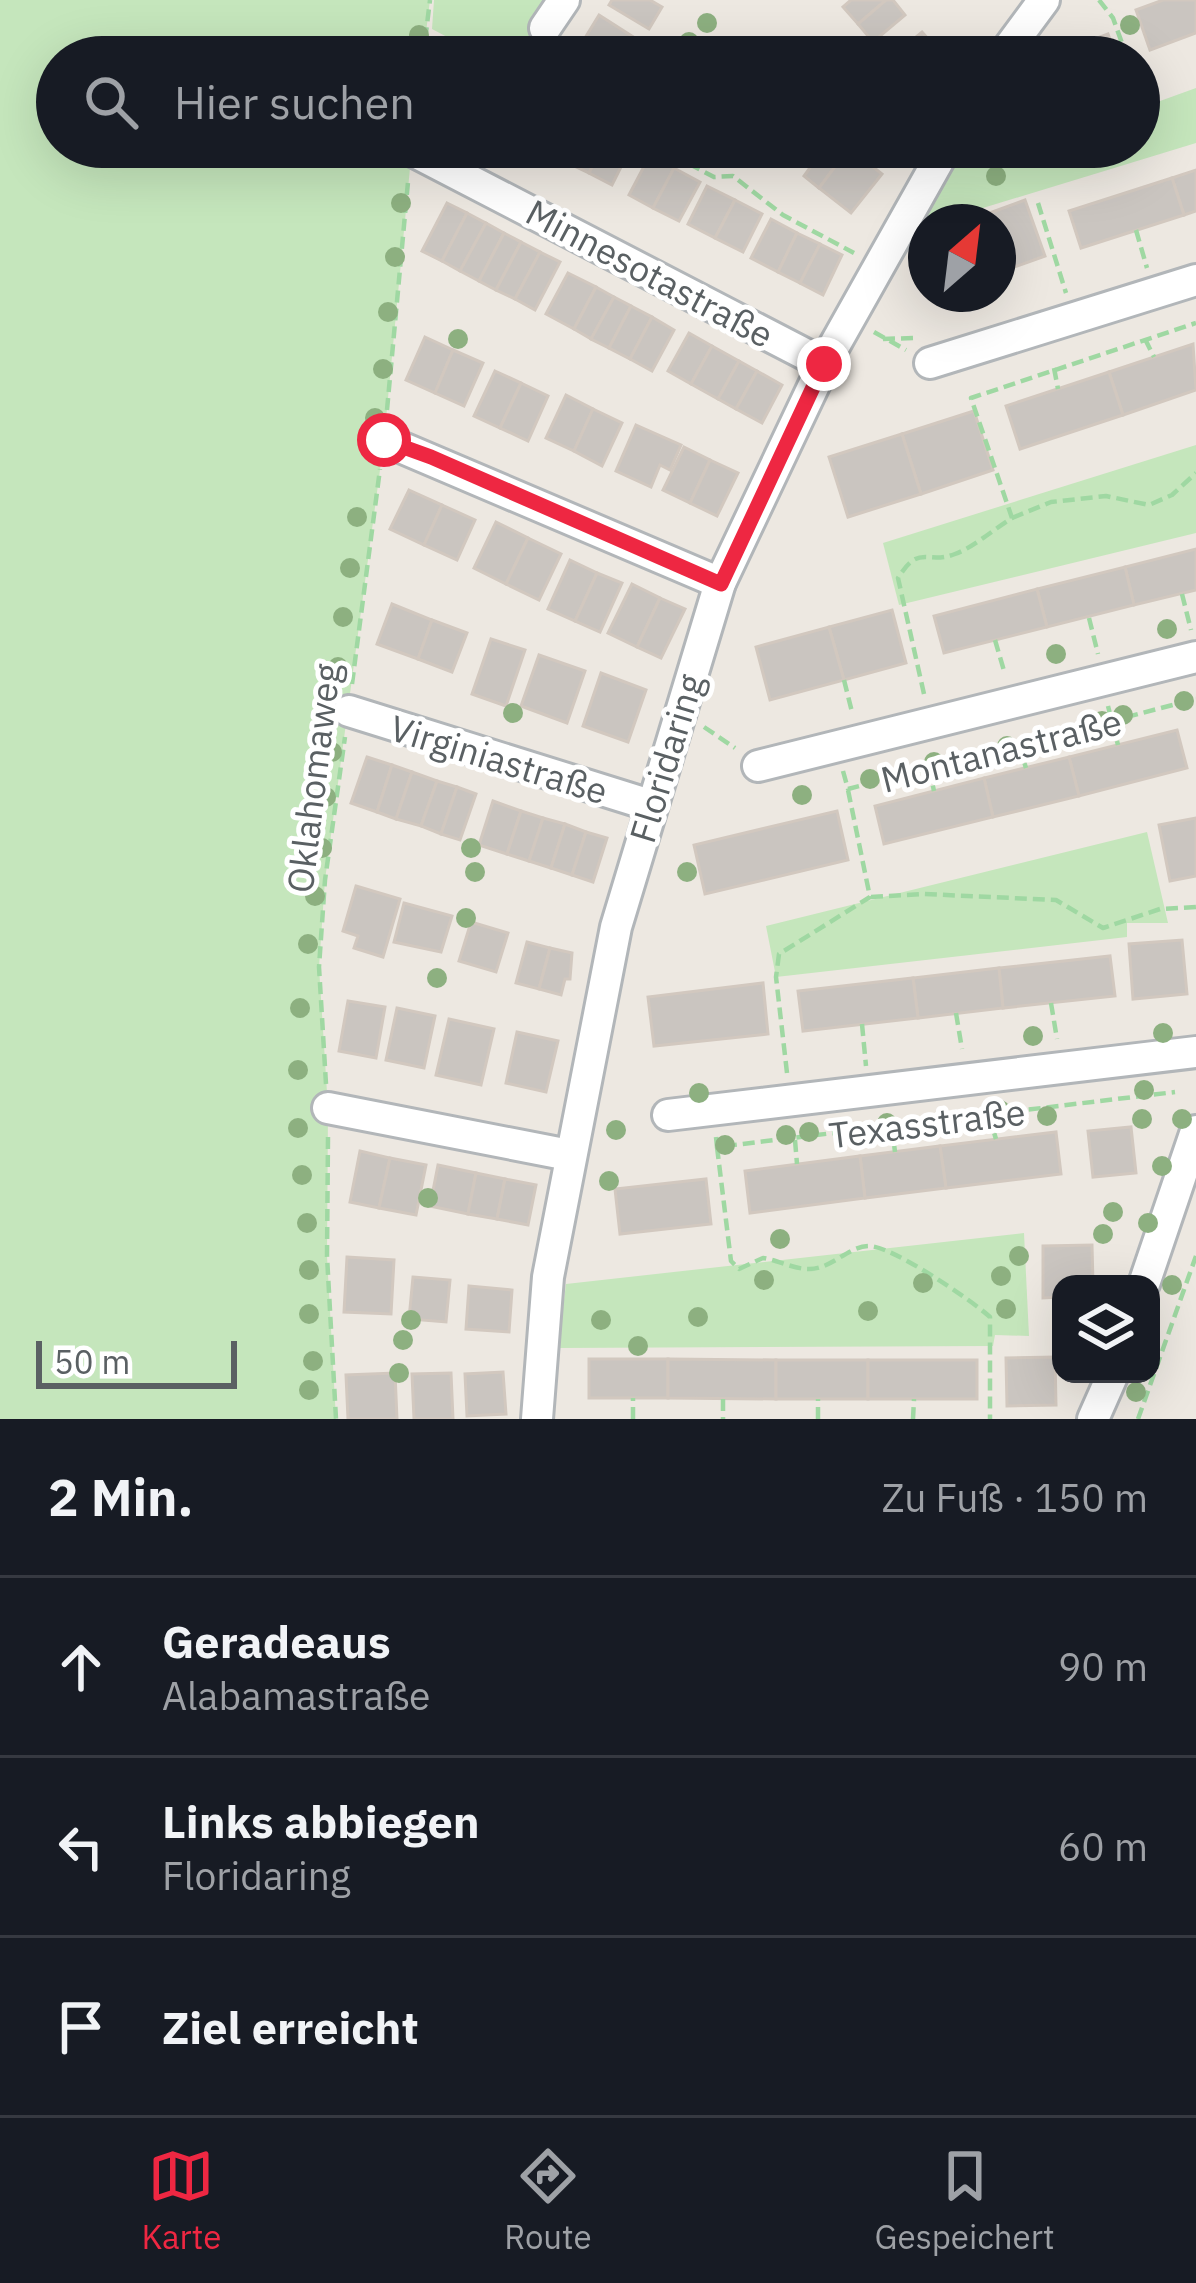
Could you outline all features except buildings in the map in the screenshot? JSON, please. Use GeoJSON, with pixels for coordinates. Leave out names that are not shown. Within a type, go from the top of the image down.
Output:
{"type":"FeatureCollection","features":[{"type":"Feature","properties":{"kind":"street"},"geometry":{"type":"LineString","coordinates":[[545,28],[564,0]]}},
{"type":"Feature","properties":{"kind":"street"},"geometry":{"type":"LineString","coordinates":[[1017,36],[1044,0]]}},
{"type":"Feature","properties":{"kind":"street","name":"Minnesotastraße"},"geometry":{"type":"LineString","coordinates":[[446,168],[824,364]]}},
{"type":"Feature","properties":{"kind":"street","name":"Floridaring"},"geometry":{"type":"LineString","coordinates":[[536,1419],[548,1277],[569,1155],[616,928],[650,806],[721,584],[824,364],[934,168]]}},
{"type":"Feature","properties":{"kind":"street"},"geometry":{"type":"LineString","coordinates":[[930,363],[1196,280]]}},
{"type":"Feature","properties":{"kind":"street"},"geometry":{"type":"LineString","coordinates":[[384,440],[721,584]]}},
{"type":"Feature","properties":{"kind":"street","name":"Montanastraße"},"geometry":{"type":"LineString","coordinates":[[758,766],[1196,657]]}},
{"type":"Feature","properties":{"kind":"street","name":"Virginiastraße"},"geometry":{"type":"LineString","coordinates":[[349,711],[650,806]]}},
{"type":"Feature","properties":{"kind":"street","name":"Texasstraße"},"geometry":{"type":"LineString","coordinates":[[668,1114],[1196,1052]]}},
{"type":"Feature","properties":{"kind":"street"},"geometry":{"type":"LineString","coordinates":[[328,1108],[569,1155]]}},
{"type":"Feature","properties":{"kind":"street"},"geometry":{"type":"LineString","coordinates":[[1147,1275],[1196,1131]]}},
{"type":"Feature","properties":{"kind":"street"},"geometry":{"type":"LineString","coordinates":[[1093,1419],[1109,1383]]}},
{"type":"Feature","properties":{"kind":"path"},"geometry":{"type":"LineString","coordinates":[[426,36],[430,0]]}},
{"type":"Feature","properties":{"kind":"path"},"geometry":{"type":"LineString","coordinates":[[1099,0],[1119,36]]}},
{"type":"Feature","properties":{"kind":"path","name":"Oklahomaweg"},"geometry":{"type":"LineString","coordinates":[[336,1419],[327,1256],[328,1108],[319,967],[326,880],[384,440],[409,168]]}},
{"type":"Feature","properties":{"kind":"path"},"geometry":{"type":"LineString","coordinates":[[697,168],[714,177],[733,176],[783,215],[860,255]]}},
{"type":"Feature","properties":{"kind":"path"},"geometry":{"type":"LineString","coordinates":[[1038,203],[1070,304]]}},
{"type":"Feature","properties":{"kind":"path"},"geometry":{"type":"LineString","coordinates":[[1136,230],[1150,280]]}},
{"type":"Feature","properties":{"kind":"path"},"geometry":{"type":"LineString","coordinates":[[1012,518],[971,398],[1196,323]]}},
{"type":"Feature","properties":{"kind":"path"},"geometry":{"type":"LineString","coordinates":[[1145,339],[1154,357]]}},
{"type":"Feature","properties":{"kind":"path"},"geometry":{"type":"LineString","coordinates":[[1054,368],[1058,389]]}},
{"type":"Feature","properties":{"kind":"path"},"geometry":{"type":"LineString","coordinates":[[932,723],[898,578],[910,559],[952,556],[1012,518],[1051,502],[1106,496],[1149,505],[1172,495],[1196,473]]}},
{"type":"Feature","properties":{"kind":"path"},"geometry":{"type":"LineString","coordinates":[[1182,594],[1196,647]]}},
{"type":"Feature","properties":{"kind":"path"},"geometry":{"type":"LineString","coordinates":[[1089,619],[1118,745]]}},
{"type":"Feature","properties":{"kind":"path"},"geometry":{"type":"LineString","coordinates":[[995,640],[1012,703]]}},
{"type":"Feature","properties":{"kind":"path"},"geometry":{"type":"LineString","coordinates":[[844,680],[848,744]]}},
{"type":"Feature","properties":{"kind":"path","name":"Montanastraße"},"geometry":{"type":"LineString","coordinates":[[848,744],[848,789],[1196,699]]}},
{"type":"Feature","properties":{"kind":"path"},"geometry":{"type":"LineString","coordinates":[[1019,746],[1026,768]]}},
{"type":"Feature","properties":{"kind":"path"},"geometry":{"type":"LineString","coordinates":[[929,768],[934,791]]}},
{"type":"Feature","properties":{"kind":"path"},"geometry":{"type":"LineString","coordinates":[[848,789],[870,897]]}},
{"type":"Feature","properties":{"kind":"path"},"geometry":{"type":"LineString","coordinates":[[789,1091],[776,977],[779,954],[870,897],[924,894],[1056,900],[1103,928],[1160,909],[1196,907]]}},
{"type":"Feature","properties":{"kind":"path"},"geometry":{"type":"LineString","coordinates":[[1051,1003],[1059,1056]]}},
{"type":"Feature","properties":{"kind":"path"},"geometry":{"type":"LineString","coordinates":[[956,1013],[962,1050]]}},
{"type":"Feature","properties":{"kind":"path"},"geometry":{"type":"LineString","coordinates":[[862,1024],[868,1082]]}},
{"type":"Feature","properties":{"kind":"path","name":"Texasstraße"},"geometry":{"type":"LineString","coordinates":[[716,1147],[1174,1092]]}},
{"type":"Feature","properties":{"kind":"path"},"geometry":{"type":"LineString","coordinates":[[714,1109],[731,1261],[739,1269],[763,1258],[809,1270],[863,1246],[887,1248],[901,1261],[961,1292],[990,1317],[990,1419]]}},
{"type":"Feature","properties":{"kind":"path"},"geometry":{"type":"LineString","coordinates":[[988,1114],[996,1139]]}},
{"type":"Feature","properties":{"kind":"path"},"geometry":{"type":"LineString","coordinates":[[892,1127],[896,1152]]}},
{"type":"Feature","properties":{"kind":"path"},"geometry":{"type":"LineString","coordinates":[[795,1139],[797,1164]]}},
{"type":"Feature","properties":{"kind":"path"},"geometry":{"type":"LineString","coordinates":[[1138,1419],[1196,1256]]}},
{"type":"Feature","properties":{"kind":"path"},"geometry":{"type":"LineString","coordinates":[[633,1399],[633,1419]]}},
{"type":"Feature","properties":{"kind":"path"},"geometry":{"type":"LineString","coordinates":[[723,1399],[723,1419]]}},
{"type":"Feature","properties":{"kind":"path"},"geometry":{"type":"LineString","coordinates":[[818,1399],[818,1419]]}},
{"type":"Feature","properties":{"kind":"path"},"geometry":{"type":"LineString","coordinates":[[914,1399],[914,1419]]}},
{"type":"Feature","properties":{"kind":"green space"},"geometry":{"type":"Polygon","coordinates":[[[0,0],[430,0],[426,36],[36,36],[36,168],[410,168],[384,440],[325,880],[319,967],[328,1108],[327,1256],[336,1419],[0,1419],[0,0]]]}},
{"type":"Feature","properties":{"kind":"green space"},"geometry":{"type":"Polygon","coordinates":[[[434,0],[564,0],[545,28],[548,36],[445,36],[432,29],[434,0]]]}},
{"type":"Feature","properties":{"kind":"green space"},"geometry":{"type":"Polygon","coordinates":[[[1196,88],[1196,143],[1160,154],[1160,101],[1196,88]]]}},
{"type":"Feature","properties":{"kind":"green space"},"geometry":{"type":"Polygon","coordinates":[[[950,168],[1114,168],[996,204],[929,204],[950,168]]]}},
{"type":"Feature","properties":{"kind":"green space"},"geometry":{"type":"Polygon","coordinates":[[[1196,445],[1196,533],[899,605],[883,543],[1196,445]]]}},
{"type":"Feature","properties":{"kind":"green space"},"geometry":{"type":"Polygon","coordinates":[[[1147,832],[1168,923],[1127,923],[1127,937],[776,977],[766,926],[1147,832]]]}},
{"type":"Feature","properties":{"kind":"green space"},"geometry":{"type":"Polygon","coordinates":[[[1024,1233],[1029,1336],[995,1335],[993,1346],[558,1348],[566,1284],[1024,1233]]]}},
{"type":"Feature","properties":{"kind":"route"},"geometry":{"type":"LineString","coordinates":[[384,440],[721,584],[824,364]]}}]}
